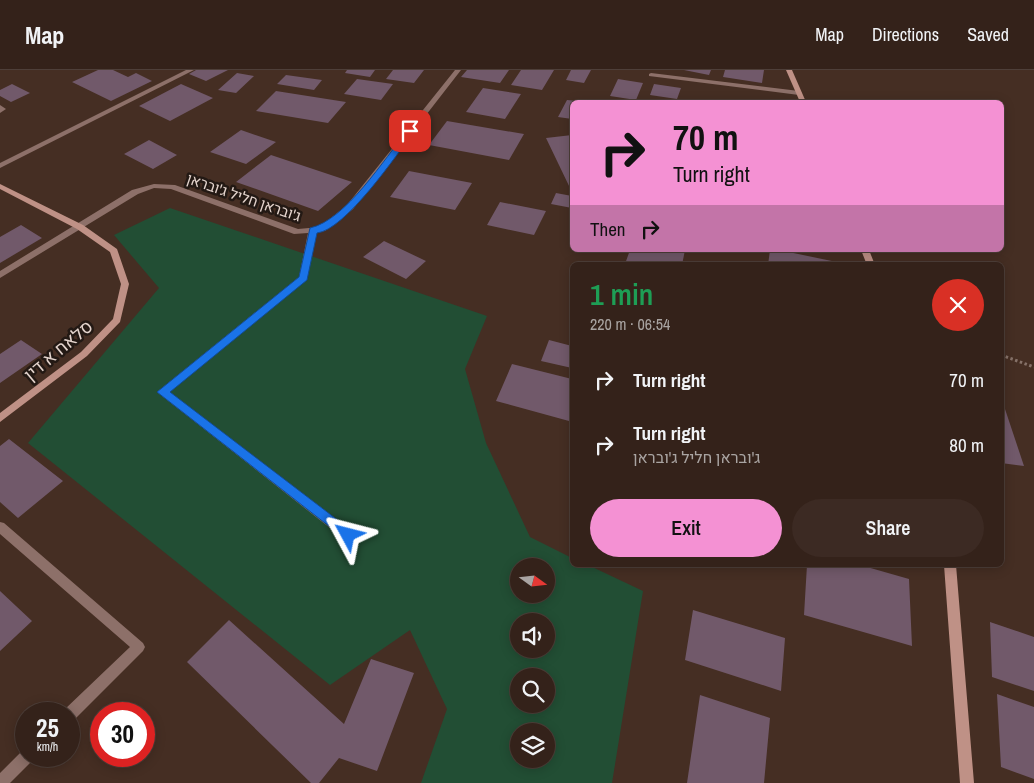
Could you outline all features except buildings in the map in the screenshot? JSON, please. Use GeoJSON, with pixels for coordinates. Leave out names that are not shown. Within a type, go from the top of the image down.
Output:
{"type":"FeatureCollection","features":[{"type":"Feature","properties":{"kind":"street"},"geometry":{"type":"LineString","coordinates":[[0,166],[191,70]]}},
{"type":"Feature","properties":{"kind":"street","name":"ג'ובראן חליל ג'ובראן"},"geometry":{"type":"LineString","coordinates":[[0,275],[135,192],[154,186],[172,187],[297,232],[322,229],[350,207],[458,70]]}},
{"type":"Feature","properties":{"kind":"street"},"geometry":{"type":"LineString","coordinates":[[788,70],[802,100]]}},
{"type":"Feature","properties":{"kind":"street"},"geometry":{"type":"LineString","coordinates":[[651,75],[800,93]]}},
{"type":"Feature","properties":{"kind":"street"},"geometry":{"type":"LineString","coordinates":[[0,107],[3,109],[0,111]]}},
{"type":"Feature","properties":{"kind":"street","name":"סלאח א דין"},"geometry":{"type":"LineString","coordinates":[[0,418],[84,354],[116,320],[125,284],[114,251],[80,227],[2,189]]}},
{"type":"Feature","properties":{"kind":"street"},"geometry":{"type":"LineString","coordinates":[[313,230],[303,278],[162,392],[348,535]]}},
{"type":"Feature","properties":{"kind":"street"},"geometry":{"type":"LineString","coordinates":[[0,527],[139,647],[80,704]]}},
{"type":"Feature","properties":{"kind":"street"},"geometry":{"type":"LineString","coordinates":[[950,567],[966,783]]}},
{"type":"Feature","properties":{"kind":"street"},"geometry":{"type":"LineString","coordinates":[[0,783],[16,767]]}},
{"type":"Feature","properties":{"kind":"path"},"geometry":{"type":"LineString","coordinates":[[1004,356],[1034,367]]}},
{"type":"Feature","properties":{"kind":"green space"},"geometry":{"type":"Polygon","coordinates":[[[170,208],[487,316],[465,369],[486,443],[530,537],[570,557],[570,567],[592,567],[643,591],[612,783],[421,783],[447,709],[410,630],[330,685],[28,443],[159,288],[114,235],[170,208]]]}},
{"type":"Feature","properties":{"kind":"route"},"geometry":{"type":"LineString","coordinates":[[348,535],[162,392],[303,278],[313,230],[322,229],[350,207],[410,131]]}}]}
